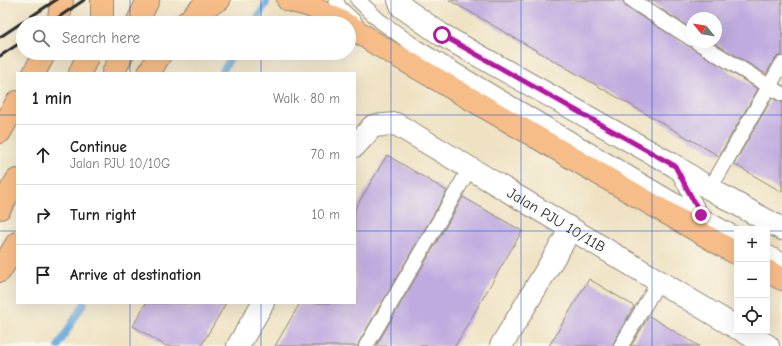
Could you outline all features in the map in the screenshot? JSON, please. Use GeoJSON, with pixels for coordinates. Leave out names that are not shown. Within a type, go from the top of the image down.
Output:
{"type":"FeatureCollection","features":[{"type":"Feature","properties":{"kind":"highway"},"geometry":{"type":"LineString","coordinates":[[59,16],[62,0]]}},
{"type":"Feature","properties":{"kind":"highway"},"geometry":{"type":"LineString","coordinates":[[102,0],[102,16]]}},
{"type":"Feature","properties":{"kind":"highway"},"geometry":{"type":"LineString","coordinates":[[140,16],[148,0]]}},
{"type":"Feature","properties":{"kind":"highway"},"geometry":{"type":"LineString","coordinates":[[193,16],[200,9],[219,0]]}},
{"type":"Feature","properties":{"kind":"highway"},"geometry":{"type":"LineString","coordinates":[[288,0],[310,6],[330,16]]}},
{"type":"Feature","properties":{"kind":"highway"},"geometry":{"type":"LineString","coordinates":[[356,31],[378,45],[734,252]]}},
{"type":"Feature","properties":{"kind":"highway"},"geometry":{"type":"LineString","coordinates":[[35,72],[41,60]]}},
{"type":"Feature","properties":{"kind":"highway"},"geometry":{"type":"LineString","coordinates":[[80,72],[86,60]]}},
{"type":"Feature","properties":{"kind":"highway"},"geometry":{"type":"LineString","coordinates":[[114,72],[120,60]]}},
{"type":"Feature","properties":{"kind":"highway"},"geometry":{"type":"LineString","coordinates":[[150,72],[157,60]]}},
{"type":"Feature","properties":{"kind":"highway"},"geometry":{"type":"LineString","coordinates":[[0,132],[16,104]]}},
{"type":"Feature","properties":{"kind":"highway"},"geometry":{"type":"LineString","coordinates":[[0,208],[16,182]]}},
{"type":"Feature","properties":{"kind":"highway"},"geometry":{"type":"LineString","coordinates":[[0,271],[16,245]]}},
{"type":"Feature","properties":{"kind":"highway"},"geometry":{"type":"LineString","coordinates":[[0,282],[16,267]]}},
{"type":"Feature","properties":{"kind":"highway"},"geometry":{"type":"LineString","coordinates":[[770,273],[782,279]]}},
{"type":"Feature","properties":{"kind":"street"},"geometry":{"type":"LineString","coordinates":[[399,0],[402,7],[442,35],[675,166],[710,189],[782,229]]}},
{"type":"Feature","properties":{"kind":"street","name":"Jalan PJU 10/11B"},"geometry":{"type":"LineString","coordinates":[[356,145],[373,126],[396,124],[659,281],[748,337]]}},
{"type":"Feature","properties":{"kind":"street"},"geometry":{"type":"LineString","coordinates":[[501,346],[571,229]]}},
{"type":"Feature","properties":{"kind":"street"},"geometry":{"type":"LineString","coordinates":[[238,346],[262,304]]}},
{"type":"Feature","properties":{"kind":"lane"},"geometry":{"type":"LineString","coordinates":[[336,0],[339,7],[348,16]]}},
{"type":"Feature","properties":{"kind":"lane"},"geometry":{"type":"LineString","coordinates":[[358,0],[380,21],[416,47],[734,233]]}},
{"type":"Feature","properties":{"kind":"lane"},"geometry":{"type":"LineString","coordinates":[[631,0],[686,35]]}},
{"type":"Feature","properties":{"kind":"lane"},"geometry":{"type":"LineString","coordinates":[[356,24],[378,45]]}},
{"type":"Feature","properties":{"kind":"lane"},"geometry":{"type":"LineString","coordinates":[[707,48],[782,94]]}},
{"type":"Feature","properties":{"kind":"lane"},"geometry":{"type":"LineString","coordinates":[[710,189],[782,64]]}},
{"type":"Feature","properties":{"kind":"lane"},"geometry":{"type":"LineString","coordinates":[[675,166],[701,215]]}},
{"type":"Feature","properties":{"kind":"lane"},"geometry":{"type":"LineString","coordinates":[[366,346],[470,168]]}},
{"type":"Feature","properties":{"kind":"lane"},"geometry":{"type":"LineString","coordinates":[[770,254],[782,260]]}},
{"type":"Feature","properties":{"kind":"lane"},"geometry":{"type":"LineString","coordinates":[[621,346],[659,281]]}},
{"type":"Feature","properties":{"kind":"building"},"geometry":{"type":"Polygon","coordinates":[[[449,0],[623,0],[626,7],[686,44],[686,48],[692,48],[758,89],[719,156],[449,0]]]}},
{"type":"Feature","properties":{"kind":"building"},"geometry":{"type":"Polygon","coordinates":[[[647,0],[782,0],[782,56],[778,56],[775,59],[766,74],[722,47],[722,12],[686,12],[686,25],[647,0]]]}},
{"type":"Feature","properties":{"kind":"building"},"geometry":{"type":"Polygon","coordinates":[[[772,98],[782,102],[782,192],[734,164],[772,98]]]}},
{"type":"Feature","properties":{"kind":"building"},"geometry":{"type":"Polygon","coordinates":[[[387,155],[447,191],[358,346],[275,346],[299,304],[356,304],[356,207],[387,155]]]}},
{"type":"Feature","properties":{"kind":"building"},"geometry":{"type":"Polygon","coordinates":[[[463,197],[522,231],[455,346],[376,346],[463,197]]]}},
{"type":"Feature","properties":{"kind":"building"},"geometry":{"type":"Polygon","coordinates":[[[589,279],[634,306],[613,346],[549,346],[589,279]]]}},
{"type":"Feature","properties":{"kind":"building"},"geometry":{"type":"Polygon","coordinates":[[[145,304],[225,304],[201,346],[166,346],[133,326],[145,304]]]}},
{"type":"Feature","properties":{"kind":"building"},"geometry":{"type":"Polygon","coordinates":[[[649,316],[699,346],[631,346],[649,316]]]}},
{"type":"Feature","properties":{"kind":"waterway"},"geometry":{"type":"LineString","coordinates":[[258,16],[267,0]]}},
{"type":"Feature","properties":{"kind":"waterway"},"geometry":{"type":"LineString","coordinates":[[222,72],[229,60]]}},
{"type":"Feature","properties":{"kind":"waterway"},"geometry":{"type":"LineString","coordinates":[[58,346],[83,304]]}},
{"type":"Feature","properties":{"kind":"railway"},"geometry":{"type":"LineString","coordinates":[[32,16],[56,0]]}},
{"type":"Feature","properties":{"kind":"railway"},"geometry":{"type":"LineString","coordinates":[[60,16],[84,0]]}},
{"type":"Feature","properties":{"kind":"railway"},"geometry":{"type":"LineString","coordinates":[[0,37],[16,26]]}},
{"type":"Feature","properties":{"kind":"railway"},"geometry":{"type":"LineString","coordinates":[[0,56],[16,46]]}},
{"type":"Feature","properties":{"kind":"route"},"geometry":{"type":"LineString","coordinates":[[442,35],[675,166],[701,215]]}}]}
